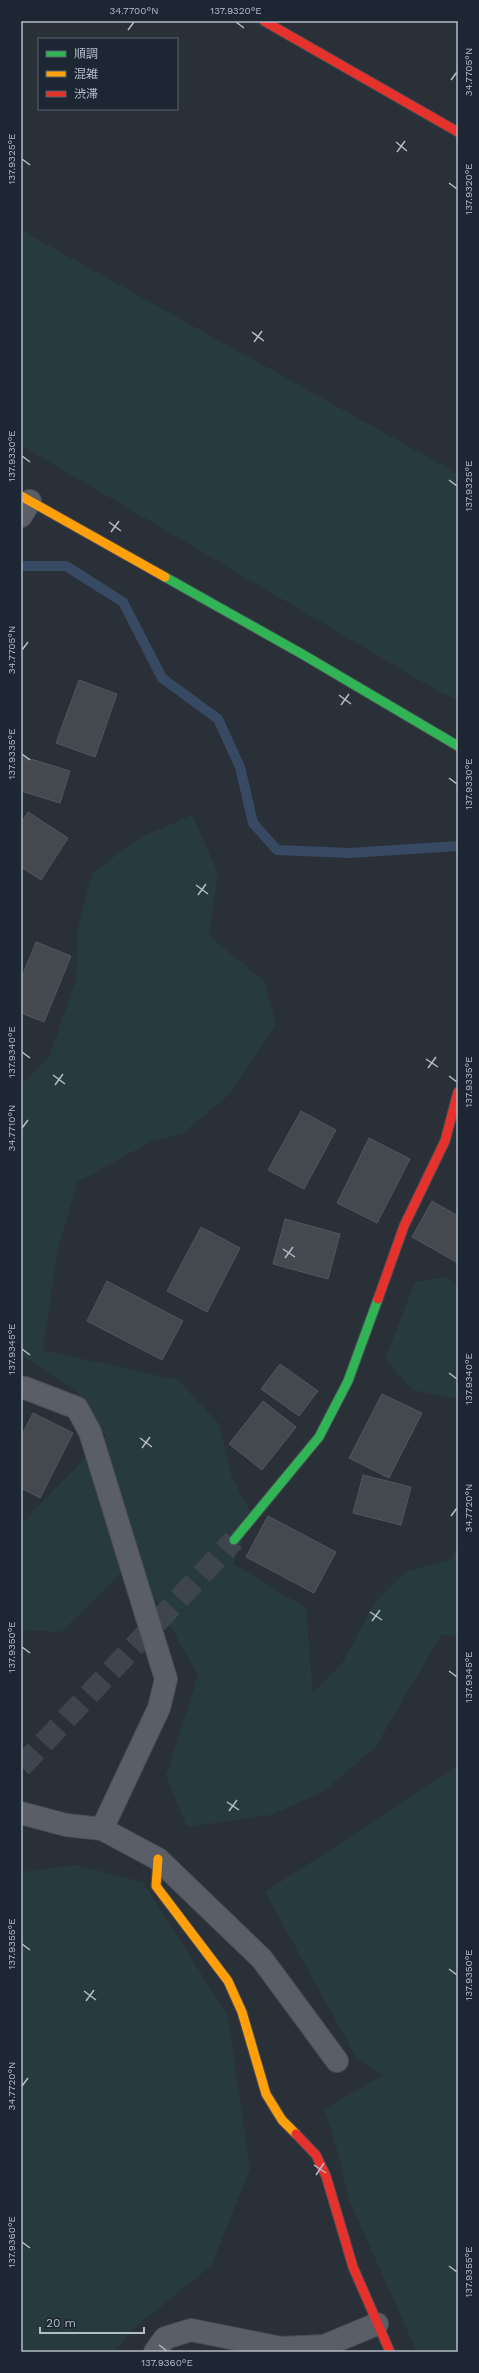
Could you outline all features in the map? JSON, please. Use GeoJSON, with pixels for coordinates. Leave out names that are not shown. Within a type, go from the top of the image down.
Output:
{"type":"FeatureCollection","features":[{"type":"Feature","properties":{"kind":"street"},"geometry":{"type":"LineString","coordinates":[[264,21],[458,132]]}},
{"type":"Feature","properties":{"kind":"street"},"geometry":{"type":"LineString","coordinates":[[24,504],[302,654],[458,746]]}},
{"type":"Feature","properties":{"kind":"street"},"geometry":{"type":"LineString","coordinates":[[234,1540],[319,1437],[348,1381],[404,1226],[446,1141],[458,1092]]}},
{"type":"Feature","properties":{"kind":"street"},"geometry":{"type":"LineString","coordinates":[[21,1388],[25,1388],[77,1408],[90,1432],[166,1679],[159,1708],[102,1829]]}},
{"type":"Feature","properties":{"kind":"street"},"geometry":{"type":"LineString","coordinates":[[21,1813],[66,1825],[102,1829],[158,1859],[262,1959],[337,2061]]}},
{"type":"Feature","properties":{"kind":"street"},"geometry":{"type":"LineString","coordinates":[[158,1859],[156,1886],[228,1981],[242,2012],[266,2094],[282,2120],[316,2155],[326,2176],[353,2267],[390,2352]]}},
{"type":"Feature","properties":{"kind":"street"},"geometry":{"type":"LineString","coordinates":[[155,2352],[166,2338],[191,2330],[281,2348],[324,2346],[377,2324]]}},
{"type":"Feature","properties":{"kind":"green space"},"geometry":{"type":"Polygon","coordinates":[[[21,230],[458,474],[458,700],[438,691],[21,445],[21,230]]]}},
{"type":"Feature","properties":{"kind":"green space"},"geometry":{"type":"Polygon","coordinates":[[[192,815],[218,873],[209,936],[264,981],[276,1024],[231,1093],[182,1134],[152,1141],[78,1182],[58,1249],[43,1350],[178,1380],[219,1424],[232,1478],[253,1516],[233,1564],[306,1608],[313,1693],[343,1662],[375,1602],[405,1572],[452,1559],[458,1541],[458,1636],[441,1635],[376,1746],[323,1792],[271,1815],[187,1827],[166,1776],[198,1675],[134,1561],[61,1632],[21,1630],[21,1524],[106,1437],[76,1390],[21,1355],[21,1085],[50,1055],[76,979],[78,929],[92,873],[141,837],[192,815]]]}},
{"type":"Feature","properties":{"kind":"green space"},"geometry":{"type":"Polygon","coordinates":[[[447,1277],[458,1285],[458,1399],[413,1390],[385,1359],[415,1282],[447,1277]]]}},
{"type":"Feature","properties":{"kind":"green space"},"geometry":{"type":"Polygon","coordinates":[[[458,1766],[458,2352],[417,2352],[349,2200],[338,2153],[324,2109],[383,2075],[356,2057],[265,1892],[458,1766]]]}},
{"type":"Feature","properties":{"kind":"green space"},"geometry":{"type":"Polygon","coordinates":[[[76,1865],[143,1882],[228,2016],[250,2169],[211,2266],[132,2330],[114,2352],[21,2352],[21,1872],[76,1865]]]}},
{"type":"Feature","properties":{"kind":"building"},"geometry":{"type":"Polygon","coordinates":[[[79,680],[117,694],[95,757],[56,743],[79,680]]]}},
{"type":"Feature","properties":{"kind":"building"},"geometry":{"type":"Polygon","coordinates":[[[21,756],[70,771],[60,803],[21,791],[21,756]]]}},
{"type":"Feature","properties":{"kind":"building"},"geometry":{"type":"Polygon","coordinates":[[[28,812],[68,838],[41,880],[21,867],[21,823],[28,812]]]}},
{"type":"Feature","properties":{"kind":"building"},"geometry":{"type":"Polygon","coordinates":[[[36,942],[71,956],[44,1022],[21,1013],[21,979],[36,942]]]}},
{"type":"Feature","properties":{"kind":"building"},"geometry":{"type":"Polygon","coordinates":[[[301,1111],[336,1130],[304,1189],[268,1170],[301,1111]]]}},
{"type":"Feature","properties":{"kind":"building"},"geometry":{"type":"Polygon","coordinates":[[[369,1138],[410,1159],[377,1223],[337,1203],[369,1138]]]}},
{"type":"Feature","properties":{"kind":"building"},"geometry":{"type":"Polygon","coordinates":[[[432,1201],[458,1216],[458,1263],[412,1237],[432,1201]]]}},
{"type":"Feature","properties":{"kind":"building"},"geometry":{"type":"Polygon","coordinates":[[[285,1219],[340,1234],[328,1279],[273,1264],[285,1219]]]}},
{"type":"Feature","properties":{"kind":"building"},"geometry":{"type":"Polygon","coordinates":[[[201,1227],[240,1248],[207,1312],[167,1291],[201,1227]]]}},
{"type":"Feature","properties":{"kind":"building"},"geometry":{"type":"Polygon","coordinates":[[[107,1281],[183,1321],[162,1360],[87,1321],[107,1281]]]}},
{"type":"Feature","properties":{"kind":"building"},"geometry":{"type":"Polygon","coordinates":[[[280,1364],[318,1391],[299,1416],[261,1389],[280,1364]]]}},
{"type":"Feature","properties":{"kind":"building"},"geometry":{"type":"Polygon","coordinates":[[[382,1394],[422,1413],[389,1478],[349,1458],[382,1394]]]}},
{"type":"Feature","properties":{"kind":"building"},"geometry":{"type":"Polygon","coordinates":[[[263,1401],[296,1427],[262,1470],[229,1444],[263,1401]]]}},
{"type":"Feature","properties":{"kind":"building"},"geometry":{"type":"Polygon","coordinates":[[[33,1413],[73,1433],[40,1498],[21,1488],[21,1437],[33,1413]]]}},
{"type":"Feature","properties":{"kind":"building"},"geometry":{"type":"Polygon","coordinates":[[[363,1475],[411,1487],[401,1525],[353,1513],[363,1475]]]}},
{"type":"Feature","properties":{"kind":"building"},"geometry":{"type":"Polygon","coordinates":[[[268,1516],[336,1552],[314,1593],[246,1557],[268,1516]]]}},
{"type":"Feature","properties":{"kind":"waterway"},"geometry":{"type":"LineString","coordinates":[[21,566],[66,566],[123,602],[162,678],[218,719],[240,767],[253,823],[277,850],[350,853],[458,846]]}},
{"type":"Feature","properties":{"kind":"tunnel"},"geometry":{"type":"LineString","coordinates":[[21,1767],[234,1540]]}},
{"type":"Feature","properties":{"kind":"traffic: fast"},"geometry":{"type":"LineString","coordinates":[[165,577],[302,654],[458,746]]}},
{"type":"Feature","properties":{"kind":"traffic: fast"},"geometry":{"type":"LineString","coordinates":[[234,1540],[319,1437],[348,1381],[378,1299]]}},
{"type":"Feature","properties":{"kind":"traffic: slow"},"geometry":{"type":"LineString","coordinates":[[21,496],[165,577]]}},
{"type":"Feature","properties":{"kind":"traffic: slow"},"geometry":{"type":"LineString","coordinates":[[158,1859],[156,1886],[228,1981],[242,2012],[266,2094],[282,2120],[296,2134]]}},
{"type":"Feature","properties":{"kind":"traffic: jam"},"geometry":{"type":"LineString","coordinates":[[264,21],[458,132]]}},
{"type":"Feature","properties":{"kind":"traffic: jam"},"geometry":{"type":"LineString","coordinates":[[378,1299],[404,1226],[445,1141],[458,1092]]}},
{"type":"Feature","properties":{"kind":"traffic: jam"},"geometry":{"type":"LineString","coordinates":[[296,2134],[316,2155],[326,2176],[353,2267],[390,2352]]}}]}
